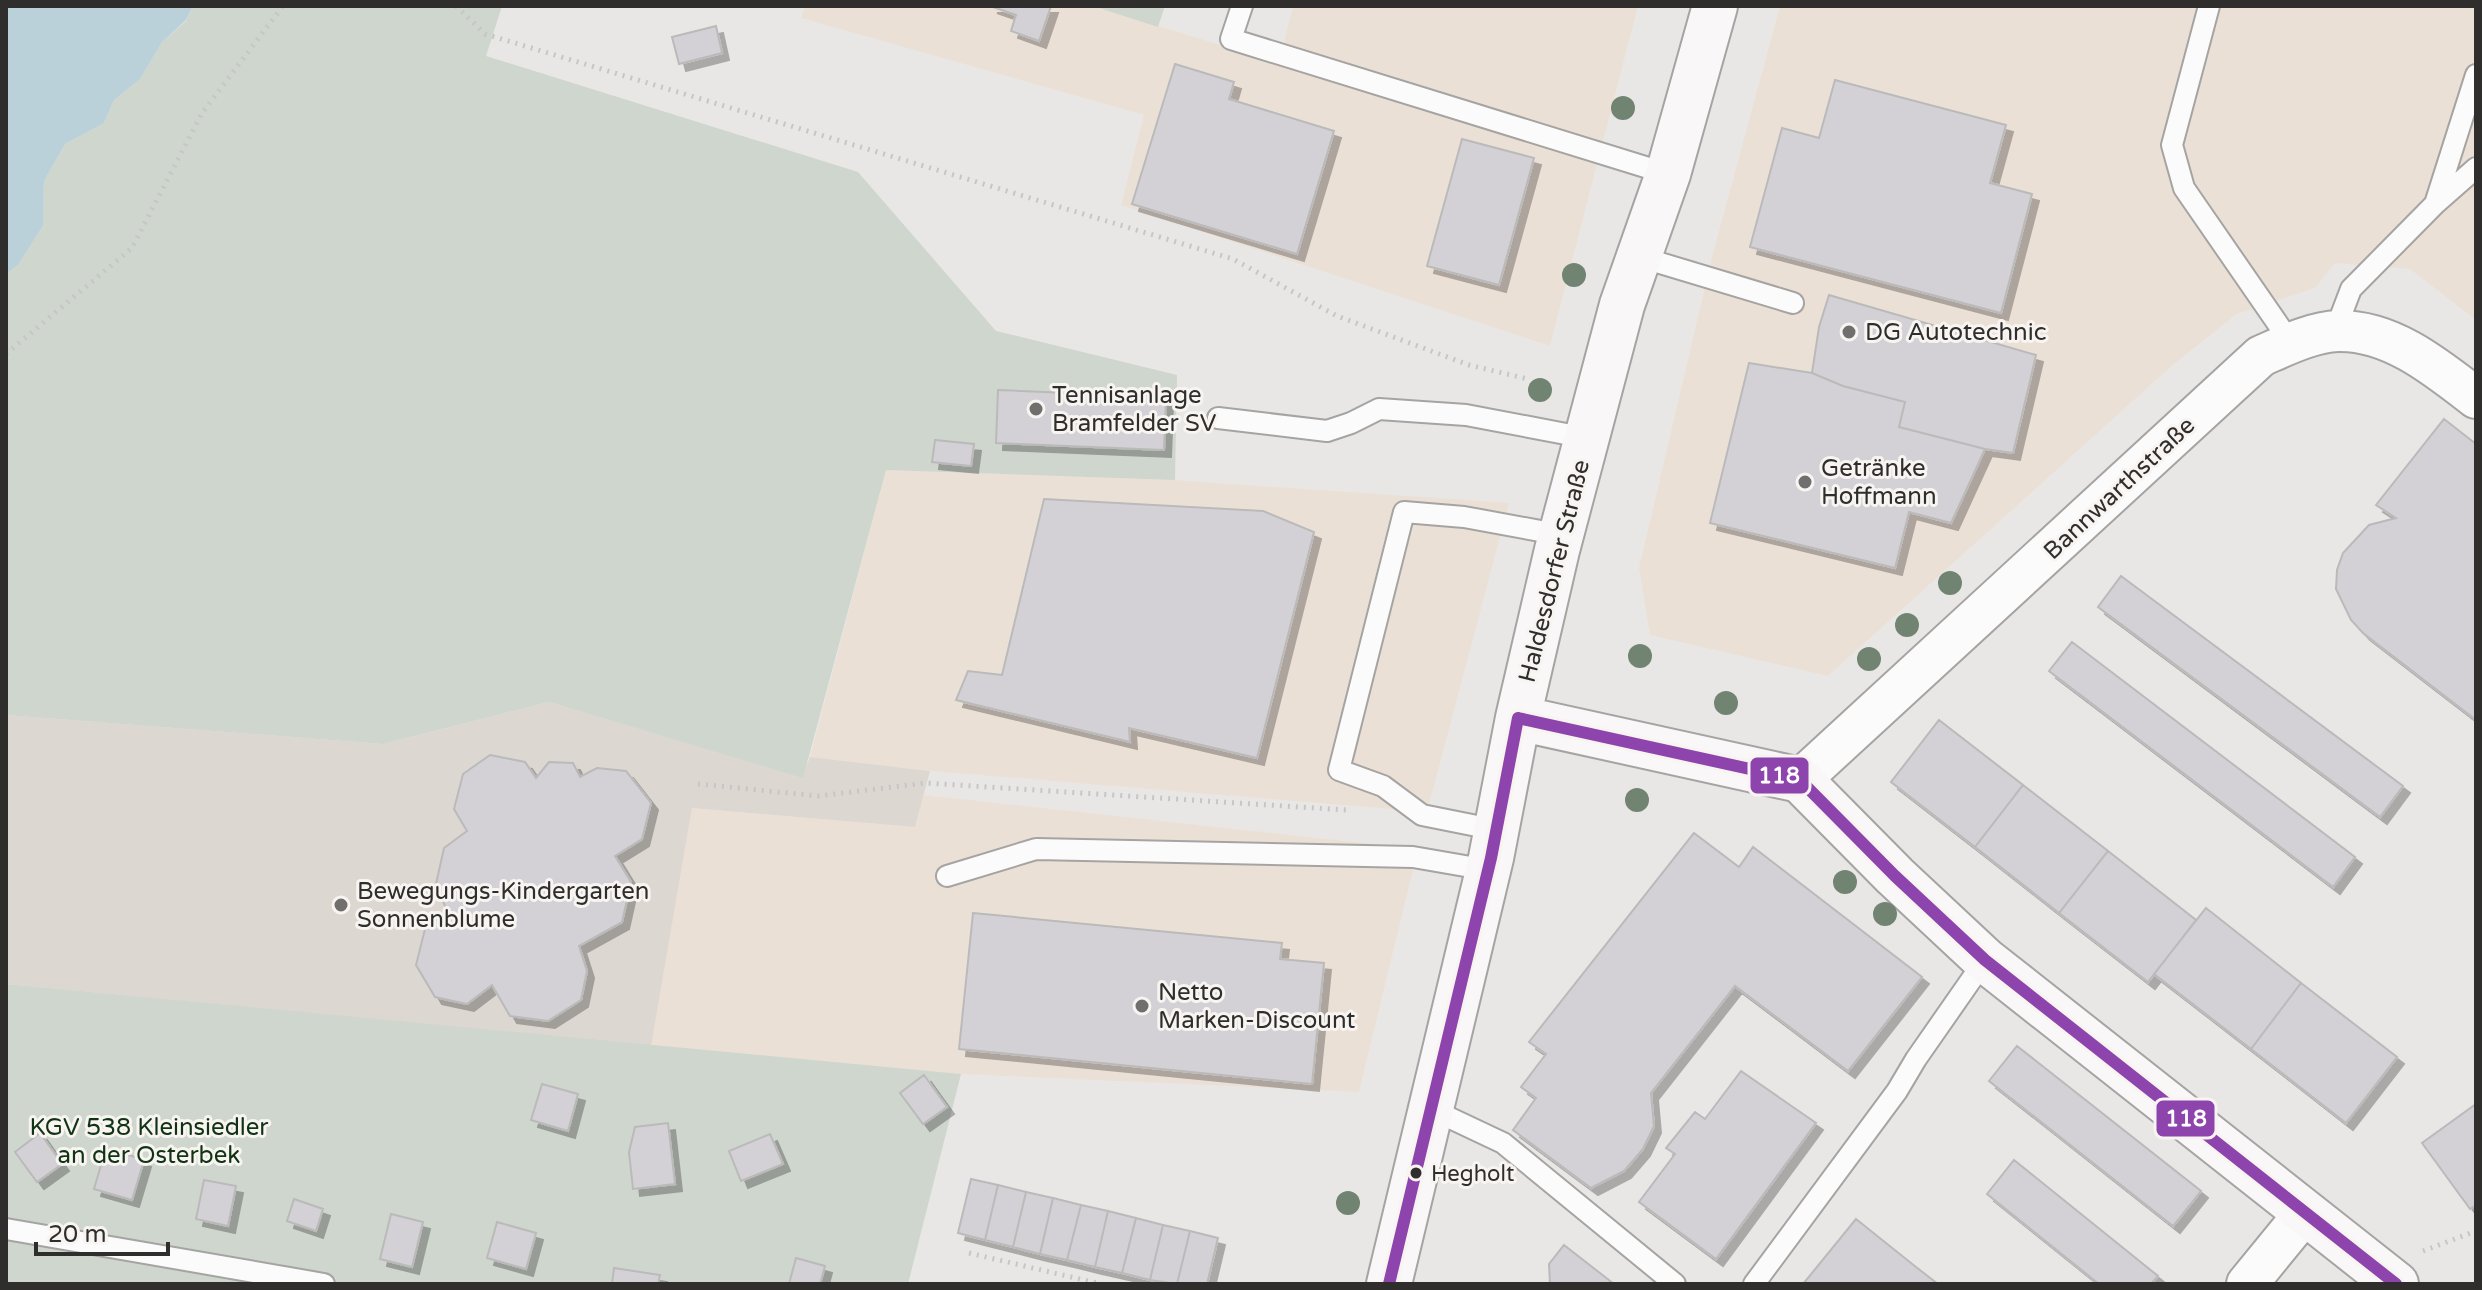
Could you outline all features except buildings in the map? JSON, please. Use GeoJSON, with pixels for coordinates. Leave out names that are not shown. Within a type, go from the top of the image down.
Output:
{"type":"FeatureCollection","features":[{"type":"Feature","properties":{"kind":"street","name":"Haldesdorfer Straße"},"geometry":{"type":"LineString","coordinates":[[1389,1284],[1492,850],[1518,718],[1562,535],[1622,305],[1668,174],[1715,6]]}},
{"type":"Feature","properties":{"kind":"street","name":"Bannwarthstraße"},"geometry":{"type":"LineString","coordinates":[[1800,780],[2261,356],[2291,343],[2335,331],[2369,333],[2431,363],[2476,398]]}},
{"type":"Feature","properties":{"kind":"street"},"geometry":{"type":"LineString","coordinates":[[1518,718],[1800,780],[1895,876],[1985,960],[2396,1284]]}},
{"type":"Feature","properties":{"kind":"street"},"geometry":{"type":"LineString","coordinates":[[2247,1284],[2305,1213]]}},
{"type":"Feature","properties":{"kind":"lane"},"geometry":{"type":"LineString","coordinates":[[1242,6],[1231,39],[1668,174]]}},
{"type":"Feature","properties":{"kind":"lane"},"geometry":{"type":"LineString","coordinates":[[2209,6],[2172,145],[2184,188],[2291,343]]}},
{"type":"Feature","properties":{"kind":"lane"},"geometry":{"type":"LineString","coordinates":[[2435,204],[2476,75]]}},
{"type":"Feature","properties":{"kind":"lane"},"geometry":{"type":"LineString","coordinates":[[2335,331],[2351,289],[2435,204],[2476,168]]}},
{"type":"Feature","properties":{"kind":"lane"},"geometry":{"type":"LineString","coordinates":[[1640,257],[1793,303]]}},
{"type":"Feature","properties":{"kind":"lane"},"geometry":{"type":"LineString","coordinates":[[1218,418],[1327,431],[1379,409],[1466,415],[1587,438]]}},
{"type":"Feature","properties":{"kind":"lane"},"geometry":{"type":"LineString","coordinates":[[1492,850],[1422,815],[1383,786],[1339,770],[1404,512],[1464,517],[1562,535]]}},
{"type":"Feature","properties":{"kind":"lane"},"geometry":{"type":"LineString","coordinates":[[947,876],[1036,849],[1413,857],[1492,850]]}},
{"type":"Feature","properties":{"kind":"lane"},"geometry":{"type":"LineString","coordinates":[[1754,1284],[1897,1091],[1985,960]]}},
{"type":"Feature","properties":{"kind":"lane"},"geometry":{"type":"LineString","coordinates":[[1431,1109],[1503,1143],[1675,1284]]}},
{"type":"Feature","properties":{"kind":"lane"},"geometry":{"type":"LineString","coordinates":[[6,1229],[324,1284]]}},
{"type":"Feature","properties":{"kind":"path"},"geometry":{"type":"LineString","coordinates":[[6,354],[132,248],[202,113],[283,6]]}},
{"type":"Feature","properties":{"kind":"path"},"geometry":{"type":"LineString","coordinates":[[456,6],[485,34],[1233,259],[1337,316],[1469,365],[1528,379]]}},
{"type":"Feature","properties":{"kind":"path"},"geometry":{"type":"LineString","coordinates":[[698,784],[818,796],[926,783],[1422,815]]}},
{"type":"Feature","properties":{"kind":"path"},"geometry":{"type":"LineString","coordinates":[[969,1253],[1101,1284]]}},
{"type":"Feature","properties":{"kind":"shaded area"},"geometry":{"type":"Polygon","coordinates":[[[805,6],[1093,6],[1279,63],[1293,6],[1638,6],[1550,346],[1121,205],[1144,115],[801,18],[805,6]]]}},
{"type":"Feature","properties":{"kind":"shaded area"},"geometry":{"type":"Polygon","coordinates":[[[1780,6],[2476,6],[2476,320],[2410,269],[2335,263],[2315,288],[2237,314],[2175,363],[1828,676],[1650,635],[1639,568],[1712,257],[1780,6]]]}},
{"type":"Feature","properties":{"kind":"shaded area"},"geometry":{"type":"Polygon","coordinates":[[[886,470],[1175,480],[1509,503],[1427,812],[930,771],[810,757],[886,470]]]}},
{"type":"Feature","properties":{"kind":"shaded area","name":"Bewegungs-Kindergarten Sonnenblume"},"geometry":{"type":"Polygon","coordinates":[[[549,702],[802,777],[810,757],[930,771],[915,827],[692,808],[651,1046],[6,984],[6,715],[383,744],[549,702]]]}},
{"type":"Feature","properties":{"kind":"shaded area"},"geometry":{"type":"Polygon","coordinates":[[[924,795],[1418,849],[1359,1092],[961,1074],[651,1046],[692,808],[915,827],[924,795]]]}},
{"type":"Feature","properties":{"kind":"green space"},"geometry":{"type":"Polygon","coordinates":[[[193,6],[502,6],[486,56],[858,172],[996,331],[1177,375],[1175,480],[886,470],[803,778],[549,702],[383,744],[6,715],[6,274],[18,265],[43,226],[44,181],[65,144],[104,123],[114,100],[140,79],[162,42],[186,21],[193,6]]]}},
{"type":"Feature","properties":{"kind":"green space"},"geometry":{"type":"Polygon","coordinates":[[[1093,6],[1165,6],[1158,27],[1093,6]]]}},
{"type":"Feature","properties":{"kind":"green space","name":"KGV 538 Kleinsiedler an der Osterbek"},"geometry":{"type":"Polygon","coordinates":[[[6,984],[961,1074],[908,1284],[6,1284],[6,984]]]}},
{"type":"Feature","properties":{"kind":"water"},"geometry":{"type":"Polygon","coordinates":[[[6,6],[193,6],[186,20],[162,42],[140,79],[114,100],[104,123],[65,144],[44,181],[43,226],[18,265],[6,274],[6,6]]]}},
{"type":"Feature","properties":{"kind":"transit line","name":"118"},"geometry":{"type":"LineString","coordinates":[[1518,718],[1800,780],[1895,876],[1985,960],[2396,1284]]}},
{"type":"Feature","properties":{"kind":"transit line","name":"118"},"geometry":{"type":"LineString","coordinates":[[1389,1284],[1491,858],[1518,718]]}},
{"type":"Feature","properties":{"kind":"place","name":"DG Autotechnic"},"geometry":{"type":"Point","coordinates":[1849,332]}},
{"type":"Feature","properties":{"kind":"place","name":"Tennisanlage Bramfelder SV"},"geometry":{"type":"Point","coordinates":[1036,409]}},
{"type":"Feature","properties":{"kind":"place","name":"Getränke Hoffmann"},"geometry":{"type":"Point","coordinates":[1805,482]}},
{"type":"Feature","properties":{"kind":"place","name":"Bewegungs-Kindergarten Sonnenblume"},"geometry":{"type":"Point","coordinates":[341,905]}},
{"type":"Feature","properties":{"kind":"place","name":"Netto Marken-Discount"},"geometry":{"type":"Point","coordinates":[1142,1006]}},
{"type":"Feature","properties":{"kind":"place","name":"Hegholt"},"geometry":{"type":"Point","coordinates":[1416,1173]}}]}
